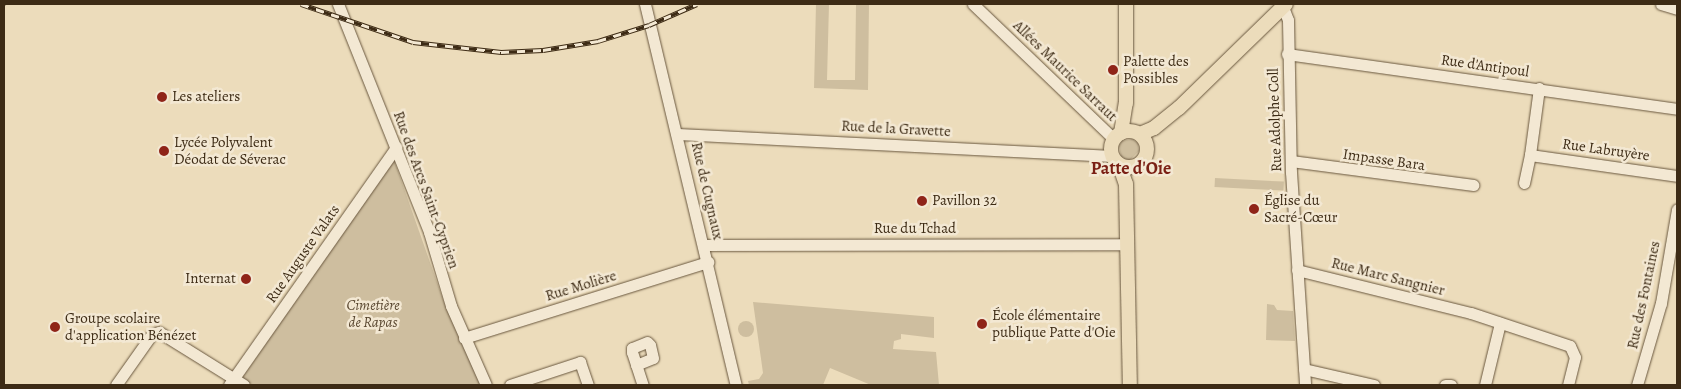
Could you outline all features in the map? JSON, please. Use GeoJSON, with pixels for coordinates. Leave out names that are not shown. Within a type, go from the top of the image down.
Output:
{"type":"FeatureCollection","features":[{"type":"Feature","properties":{"kind":"main road"},"geometry":{"type":"LineString","coordinates":[[1126,4],[1126,103],[1117,136],[1115,160],[1126,184],[1130,385]]}},
{"type":"Feature","properties":{"kind":"main road"},"geometry":{"type":"LineString","coordinates":[[1117,136],[1139,134],[1154,128],[1178,108],[1282,8]]}},
{"type":"Feature","properties":{"kind":"main road"},"geometry":{"type":"LineString","coordinates":[[1126,103],[1147,151]]}},
{"type":"Feature","properties":{"kind":"main road"},"geometry":{"type":"LineString","coordinates":[[1129,262],[1133,253],[1133,188],[1139,165],[1178,108]]}},
{"type":"Feature","properties":{"kind":"main road"},"geometry":{"type":"LineString","coordinates":[[1115,160],[1129,168],[1139,165]]}},
{"type":"Feature","properties":{"kind":"street","name":"Rue des Arcs Saint-Cyprien"},"geometry":{"type":"LineString","coordinates":[[338,4],[429,232],[464,338],[486,385]]}},
{"type":"Feature","properties":{"kind":"street","name":"Rue de Cugnaux"},"geometry":{"type":"LineString","coordinates":[[644,4],[678,134],[734,385]]}},
{"type":"Feature","properties":{"kind":"street","name":"Allées Maurice Sarraut"},"geometry":{"type":"LineString","coordinates":[[974,4],[1117,136]]}},
{"type":"Feature","properties":{"kind":"street"},"geometry":{"type":"LineString","coordinates":[[1661,4],[1677,9]]}},
{"type":"Feature","properties":{"kind":"street","name":"Rue Adolphe Coll"},"geometry":{"type":"LineString","coordinates":[[1282,8],[1288,13],[1291,161],[1305,385]]}},
{"type":"Feature","properties":{"kind":"street","name":"Rue d'Antipoul"},"geometry":{"type":"LineString","coordinates":[[1288,54],[1539,88],[1677,110]]}},
{"type":"Feature","properties":{"kind":"street"},"geometry":{"type":"LineString","coordinates":[[1524,184],[1539,88]]}},
{"type":"Feature","properties":{"kind":"street","name":"Rue de la Gravette"},"geometry":{"type":"LineString","coordinates":[[678,134],[1115,160]]}},
{"type":"Feature","properties":{"kind":"street","name":"Rue Auguste Valats"},"geometry":{"type":"LineString","coordinates":[[236,383],[396,147]]}},
{"type":"Feature","properties":{"kind":"street","name":"Rue Labruyère"},"geometry":{"type":"LineString","coordinates":[[1530,155],[1677,176]]}},
{"type":"Feature","properties":{"kind":"street","name":"Impasse Bara"},"geometry":{"type":"LineString","coordinates":[[1291,161],[1446,184],[1473,185]]}},
{"type":"Feature","properties":{"kind":"street","name":"Rue des Fontaines"},"geometry":{"type":"LineString","coordinates":[[1637,385],[1660,303],[1677,209]]}},
{"type":"Feature","properties":{"kind":"street","name":"Rue du Tchad"},"geometry":{"type":"LineString","coordinates":[[704,245],[1126,244]]}},
{"type":"Feature","properties":{"kind":"street","name":"Rue Molière"},"geometry":{"type":"LineString","coordinates":[[464,338],[708,262]]}},
{"type":"Feature","properties":{"kind":"street","name":"Rue Marc Sangnier"},"geometry":{"type":"LineString","coordinates":[[1298,270],[1471,313],[1570,346],[1574,357],[1568,385]]}},
{"type":"Feature","properties":{"kind":"street"},"geometry":{"type":"LineString","coordinates":[[1485,385],[1500,323]]}},
{"type":"Feature","properties":{"kind":"street"},"geometry":{"type":"LineString","coordinates":[[116,385],[152,334],[159,332],[236,383]]}},
{"type":"Feature","properties":{"kind":"street"},"geometry":{"type":"LineString","coordinates":[[510,385],[546,380],[580,362],[588,385]]}},
{"type":"Feature","properties":{"kind":"street"},"geometry":{"type":"LineString","coordinates":[[636,365],[643,385]]}},
{"type":"Feature","properties":{"kind":"street"},"geometry":{"type":"LineString","coordinates":[[1304,369],[1374,385]]}},
{"type":"Feature","properties":{"kind":"green space"},"geometry":{"type":"Polygon","coordinates":[[[816,4],[829,4],[827,80],[855,80],[856,4],[869,4],[868,90],[814,88],[816,4]]]}},
{"type":"Feature","properties":{"kind":"green space"},"geometry":{"type":"Polygon","coordinates":[[[1132,139],[1138,143],[1139,151],[1129,161],[1121,156],[1119,146],[1122,141],[1132,139]]]}},
{"type":"Feature","properties":{"kind":"green space","name":"Cimetière de Rapas"},"geometry":{"type":"Polygon","coordinates":[[[394,160],[444,302],[481,385],[253,385],[242,378],[394,160]]]}},
{"type":"Feature","properties":{"kind":"green space"},"geometry":{"type":"Polygon","coordinates":[[[1215,178],[1284,182],[1283,191],[1215,187],[1215,178]]]}},
{"type":"Feature","properties":{"kind":"green space"},"geometry":{"type":"Polygon","coordinates":[[[753,302],[934,317],[934,338],[901,334],[901,339],[894,341],[893,349],[936,352],[939,385],[871,385],[830,368],[823,385],[749,385],[748,381],[759,379],[763,373],[753,302]]]}},
{"type":"Feature","properties":{"kind":"green space"},"geometry":{"type":"Polygon","coordinates":[[[1267,304],[1274,305],[1277,310],[1293,311],[1295,341],[1266,340],[1267,304]]]}},
{"type":"Feature","properties":{"kind":"green space"},"geometry":{"type":"Polygon","coordinates":[[[743,321],[749,321],[754,326],[752,335],[743,337],[738,332],[738,326],[743,321]]]}},
{"type":"Feature","properties":{"kind":"railway"},"geometry":{"type":"LineString","coordinates":[[301,4],[413,42],[501,52],[543,50],[598,41],[649,25],[697,4]]}},
{"type":"Feature","properties":{"kind":"place","name":"Palette des Possibles"},"geometry":{"type":"Point","coordinates":[1113,70]}},
{"type":"Feature","properties":{"kind":"place","name":"Les ateliers"},"geometry":{"type":"Point","coordinates":[162,97]}},
{"type":"Feature","properties":{"kind":"place","name":"Lycée Polyvalent Déodat de Séverac"},"geometry":{"type":"Point","coordinates":[164,151]}},
{"type":"Feature","properties":{"kind":"place","name":"Pavillon 32"},"geometry":{"type":"Point","coordinates":[922,201]}},
{"type":"Feature","properties":{"kind":"place","name":"Église du Sacré-Cœur"},"geometry":{"type":"Point","coordinates":[1254,209]}},
{"type":"Feature","properties":{"kind":"place","name":"Internat"},"geometry":{"type":"Point","coordinates":[246,279]}},
{"type":"Feature","properties":{"kind":"place","name":"École élémentaire publique Patte d'Oie"},"geometry":{"type":"Point","coordinates":[982,324]}},
{"type":"Feature","properties":{"kind":"place","name":"Groupe scolaire d'application Bénézet"},"geometry":{"type":"Point","coordinates":[55,327]}},
{"type":"Feature","properties":{"kind":"district","name":"Patte d'Oie"},"geometry":{"type":"Point","coordinates":[1131,168]}}]}
